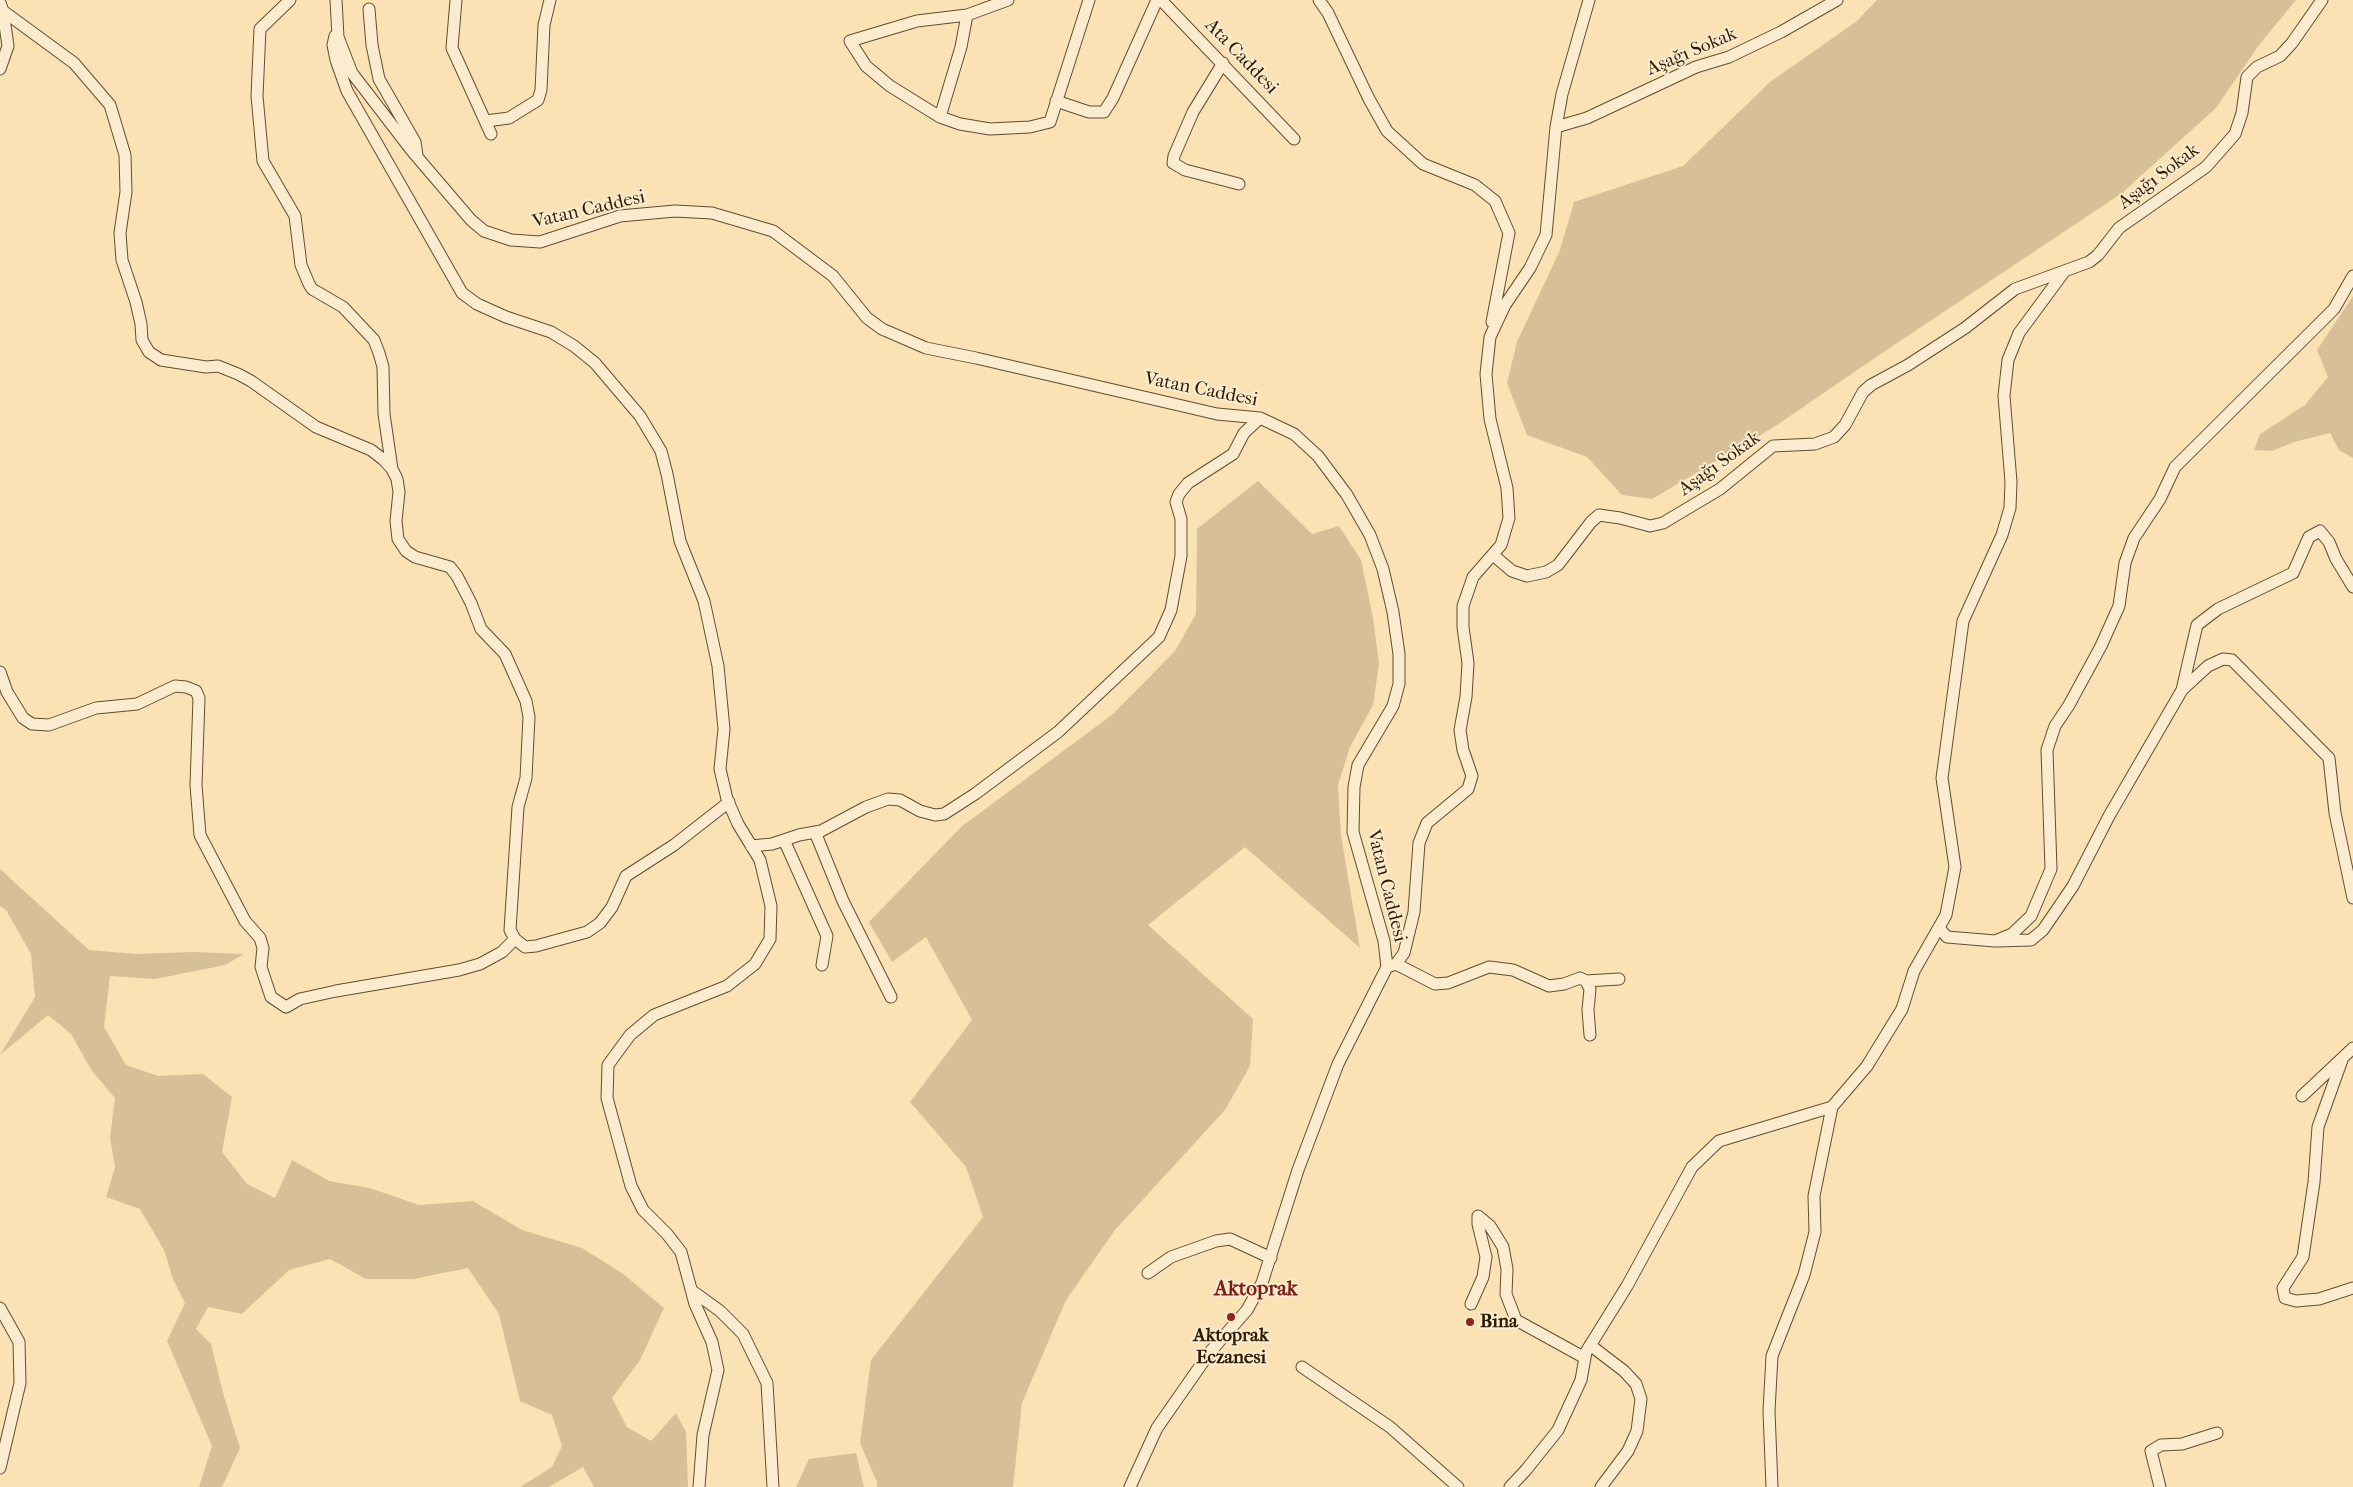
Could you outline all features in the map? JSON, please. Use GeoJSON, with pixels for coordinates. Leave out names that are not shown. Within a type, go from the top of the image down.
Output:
{"type":"FeatureCollection","features":[{"type":"Feature","properties":{"kind":"street"},"geometry":{"type":"LineString","coordinates":[[290,0],[260,29],[257,96],[263,161],[295,216],[301,265],[312,289],[343,307],[374,340],[379,353],[382,367],[384,414],[392,469],[397,479],[399,492],[396,521],[398,539],[406,551],[415,558],[450,567],[457,576],[471,603],[481,629],[505,654],[526,701],[529,717],[528,750],[526,778],[518,807],[510,930],[515,939],[525,947],[536,946],[588,932],[600,923],[612,907],[626,876],[674,845],[728,802]]}},
{"type":"Feature","properties":{"kind":"street","name":"Vatan Caddesi"},"geometry":{"type":"LineString","coordinates":[[336,0],[338,37],[352,73],[417,157],[471,220],[484,230],[511,240],[540,242],[620,216],[675,211],[712,212],[773,231],[833,276],[867,318],[882,329],[926,348],[1216,414],[1260,418],[1294,434],[1318,456],[1347,495],[1370,536],[1383,569],[1393,612],[1399,654],[1399,684],[1393,706],[1358,765],[1353,807],[1354,832],[1392,966],[1338,1064],[1298,1170],[1262,1283],[1247,1310],[1210,1352],[1157,1428],[1130,1487]]}},
{"type":"Feature","properties":{"kind":"street"},"geometry":{"type":"LineString","coordinates":[[456,0],[452,48],[491,134]]}},
{"type":"Feature","properties":{"kind":"street"},"geometry":{"type":"LineString","coordinates":[[486,121],[509,118],[538,100],[541,90],[544,25],[550,0]]}},
{"type":"Feature","properties":{"kind":"street"},"geometry":{"type":"LineString","coordinates":[[1008,0],[967,15],[917,21],[850,41],[866,66],[890,86],[940,117],[960,124],[990,129],[1030,127],[1050,122],[1089,0]]}},
{"type":"Feature","properties":{"kind":"street"},"geometry":{"type":"LineString","coordinates":[[1056,100],[1089,112],[1104,112],[1113,98],[1157,0]]}},
{"type":"Feature","properties":{"kind":"street","name":"Ata Caddesi"},"geometry":{"type":"LineString","coordinates":[[1161,0],[1294,139]]}},
{"type":"Feature","properties":{"kind":"street"},"geometry":{"type":"LineString","coordinates":[[1319,0],[1328,13],[1387,132],[1423,164],[1475,184],[1495,201],[1509,233],[1490,336],[1486,374],[1490,419],[1506,488],[1509,518],[1501,545],[1473,577],[1463,606],[1463,627],[1468,663],[1466,697],[1460,730],[1463,750],[1472,776],[1468,789],[1427,823],[1418,843],[1414,912],[1404,953],[1392,966],[1435,984],[1448,984],[1489,967],[1513,970],[1549,986],[1564,984],[1580,978],[1586,981],[1619,979]]}},
{"type":"Feature","properties":{"kind":"street"},"geometry":{"type":"LineString","coordinates":[[1490,336],[1506,304],[1530,268],[1546,235],[1556,128],[1562,94],[1589,0]]}},
{"type":"Feature","properties":{"kind":"street","name":"Aşağı Sokak"},"geometry":{"type":"LineString","coordinates":[[1556,128],[1586,118],[1696,67],[1730,58],[1838,0]]}},
{"type":"Feature","properties":{"kind":"street","name":"Aşağı Sokak"},"geometry":{"type":"LineString","coordinates":[[1493,555],[1512,570],[1527,576],[1536,576],[1558,565],[1591,522],[1599,515],[1650,526],[1663,523],[1720,489],[1773,446],[1815,444],[1834,437],[1845,425],[1863,392],[1871,385],[1908,365],[1965,328],[2015,289],[2064,272],[2094,258],[2119,228],[2206,167],[2235,134],[2242,113],[2247,77],[2257,66],[2280,56],[2322,0]]}},
{"type":"Feature","properties":{"kind":"street"},"geometry":{"type":"LineString","coordinates":[[2,7],[74,63],[110,105],[124,155],[126,192],[120,233],[122,260],[136,302],[141,324],[142,340],[149,352],[161,360],[206,367],[218,366],[244,377],[316,427],[371,450],[392,469]]}},
{"type":"Feature","properties":{"kind":"street"},"geometry":{"type":"LineString","coordinates":[[0,69],[8,46],[2,7]]}},
{"type":"Feature","properties":{"kind":"street"},"geometry":{"type":"LineString","coordinates":[[369,9],[372,45],[379,79],[412,136],[417,157]]}},
{"type":"Feature","properties":{"kind":"street"},"geometry":{"type":"LineString","coordinates":[[940,117],[967,15]]}},
{"type":"Feature","properties":{"kind":"street"},"geometry":{"type":"LineString","coordinates":[[337,22],[333,45],[348,91],[462,292],[477,304],[506,317],[551,332],[581,352],[595,363],[640,416],[661,452],[668,474],[680,541],[704,601],[718,666],[724,729],[720,769],[728,802],[738,824],[760,860],[771,906],[770,939],[755,964],[727,986],[654,1015],[630,1035],[608,1065],[607,1098],[631,1186],[643,1210],[667,1234],[681,1252],[692,1290],[712,1342],[718,1370],[703,1434],[699,1487]]}},
{"type":"Feature","properties":{"kind":"street"},"geometry":{"type":"LineString","coordinates":[[1223,63],[1193,112],[1174,156],[1173,163],[1185,170],[1239,184]]}},
{"type":"Feature","properties":{"kind":"street","name":"Aşağı Sokak"},"geometry":{"type":"LineString","coordinates":[[1832,1107],[1867,1066],[1902,1009],[1914,971],[1940,930],[1946,915],[1955,867],[1942,778],[1963,622],[2002,535],[2010,508],[2011,482],[2004,396],[2008,360],[2019,333],[2064,272]]}},
{"type":"Feature","properties":{"kind":"street"},"geometry":{"type":"LineString","coordinates":[[1995,941],[2012,934],[2031,916],[2051,869],[2047,750],[2054,726],[2070,704],[2101,646],[2119,606],[2125,563],[2134,538],[2160,499],[2175,466],[2334,309],[2353,276]]}},
{"type":"Feature","properties":{"kind":"street"},"geometry":{"type":"LineString","coordinates":[[751,846],[772,844],[821,831],[866,807],[888,799],[900,800],[920,811],[935,815],[944,814],[975,794],[1058,732],[1159,637],[1171,610],[1182,556],[1181,519],[1176,502],[1179,494],[1188,483],[1233,454],[1244,433],[1260,418]]}},
{"type":"Feature","properties":{"kind":"street"},"geometry":{"type":"LineString","coordinates":[[1940,930],[1947,937],[2012,942],[2031,940],[2043,930],[2073,886],[2109,816],[2182,690],[2198,625],[2218,609],[2293,573],[2309,537],[2320,531],[2329,542],[2353,587]]}},
{"type":"Feature","properties":{"kind":"street"},"geometry":{"type":"LineString","coordinates":[[2182,690],[2208,666],[2223,659],[2232,660],[2330,758],[2335,813],[2353,898]]}},
{"type":"Feature","properties":{"kind":"street"},"geometry":{"type":"LineString","coordinates":[[0,672],[7,692],[22,718],[32,724],[49,726],[96,708],[137,704],[175,686],[186,686],[196,691],[199,698],[196,785],[200,835],[245,921],[260,938],[263,948],[262,968],[271,997],[286,1007],[300,999],[336,991],[459,970],[480,964],[502,952],[515,939]]}},
{"type":"Feature","properties":{"kind":"street"},"geometry":{"type":"LineString","coordinates":[[815,832],[843,901],[891,997]]}},
{"type":"Feature","properties":{"kind":"street"},"geometry":{"type":"LineString","coordinates":[[784,840],[828,936],[822,965]]}},
{"type":"Feature","properties":{"kind":"street"},"geometry":{"type":"LineString","coordinates":[[1586,981],[1590,989],[1588,1010],[1590,1035]]}},
{"type":"Feature","properties":{"kind":"street"},"geometry":{"type":"LineString","coordinates":[[2302,1096],[2353,1048]]}},
{"type":"Feature","properties":{"kind":"street"},"geometry":{"type":"LineString","coordinates":[[2342,1060],[2318,1127],[2314,1182],[2303,1258],[2283,1288],[2285,1298],[2296,1301],[2319,1299],[2353,1288]]}},
{"type":"Feature","properties":{"kind":"street"},"geometry":{"type":"LineString","coordinates":[[1510,1487],[1558,1430],[1582,1380],[1585,1358],[1590,1345],[1626,1286],[1692,1167],[1719,1141],[1832,1107],[1814,1196],[1815,1232],[1804,1275],[1772,1356],[1769,1411],[1772,1487]]}},
{"type":"Feature","properties":{"kind":"street"},"geometry":{"type":"LineString","coordinates":[[1471,1304],[1483,1277],[1486,1257],[1478,1224],[1478,1216],[1490,1226],[1503,1247],[1507,1269],[1506,1294],[1516,1320],[1585,1358]]}},
{"type":"Feature","properties":{"kind":"street"},"geometry":{"type":"LineString","coordinates":[[1148,1273],[1171,1257],[1216,1241],[1230,1239],[1271,1258]]}},
{"type":"Feature","properties":{"kind":"street"},"geometry":{"type":"LineString","coordinates":[[692,1290],[720,1311],[743,1334],[767,1383],[773,1487]]}},
{"type":"Feature","properties":{"kind":"street"},"geometry":{"type":"LineString","coordinates":[[0,1308],[19,1342],[20,1383],[0,1468]]}},
{"type":"Feature","properties":{"kind":"street"},"geometry":{"type":"LineString","coordinates":[[1590,1345],[1608,1358],[1636,1384],[1641,1399],[1641,1413],[1637,1431],[1628,1452],[1601,1487]]}},
{"type":"Feature","properties":{"kind":"street"},"geometry":{"type":"LineString","coordinates":[[1302,1367],[1390,1427],[1458,1487]]}},
{"type":"Feature","properties":{"kind":"street"},"geometry":{"type":"LineString","coordinates":[[2160,1487],[2151,1451],[2161,1445],[2182,1444],[2217,1433]]}},
{"type":"Feature","properties":{"kind":"shaded area"},"geometry":{"type":"Polygon","coordinates":[[[1877,0],[2296,0],[2259,45],[2216,108],[2122,193],[1774,427],[1652,499],[1622,495],[1587,457],[1527,435],[1507,383],[1517,342],[1560,250],[1574,202],[1683,166],[1770,82],[1857,21],[1877,0]]]}},
{"type":"Feature","properties":{"kind":"shaded area"},"geometry":{"type":"Polygon","coordinates":[[[2353,296],[2353,458],[2339,450],[2330,433],[2294,442],[2272,451],[2254,450],[2260,434],[2305,405],[2328,377],[2317,350],[2353,296]]]}},
{"type":"Feature","properties":{"kind":"shaded area"},"geometry":{"type":"Polygon","coordinates":[[[1258,481],[1312,534],[1339,526],[1361,560],[1373,618],[1379,664],[1373,705],[1350,747],[1338,785],[1341,836],[1360,948],[1245,847],[1148,925],[1253,1019],[1250,1066],[1225,1110],[1115,1230],[1066,1300],[1022,1403],[1013,1487],[877,1487],[877,1482],[860,1443],[871,1360],[983,1217],[966,1167],[910,1102],[972,1020],[926,937],[892,962],[869,922],[961,827],[1113,714],[1175,651],[1196,614],[1197,529],[1258,481]]]}},
{"type":"Feature","properties":{"kind":"shaded area"},"geometry":{"type":"Polygon","coordinates":[[[0,869],[89,950],[136,954],[193,952],[244,954],[225,965],[155,979],[110,976],[104,1027],[126,1065],[158,1076],[203,1074],[232,1097],[222,1152],[247,1184],[275,1198],[292,1160],[329,1181],[370,1188],[419,1205],[473,1201],[522,1230],[582,1248],[622,1273],[664,1308],[640,1360],[612,1398],[627,1427],[651,1441],[676,1413],[686,1432],[688,1487],[594,1487],[583,1467],[549,1487],[520,1487],[552,1467],[562,1446],[552,1415],[520,1401],[499,1314],[468,1268],[413,1279],[366,1279],[330,1259],[289,1270],[242,1314],[208,1307],[196,1329],[211,1344],[223,1393],[240,1448],[222,1487],[199,1487],[212,1446],[167,1341],[185,1303],[173,1279],[164,1250],[140,1209],[106,1197],[115,1167],[110,1138],[115,1098],[92,1071],[71,1034],[48,1015],[0,1055],[35,997],[31,954],[6,910],[0,906],[0,869]]]}},
{"type":"Feature","properties":{"kind":"shaded area"},"geometry":{"type":"Polygon","coordinates":[[[856,1453],[864,1487],[796,1487],[809,1459],[856,1453]]]}},
{"type":"Feature","properties":{"kind":"place","name":"Aktoprak Eczanesi"},"geometry":{"type":"Point","coordinates":[1231,1317]}},
{"type":"Feature","properties":{"kind":"place","name":"Bina"},"geometry":{"type":"Point","coordinates":[1470,1322]}},
{"type":"Feature","properties":{"kind":"district","name":"Aktoprak"},"geometry":{"type":"Point","coordinates":[1256,1290]}}]}
